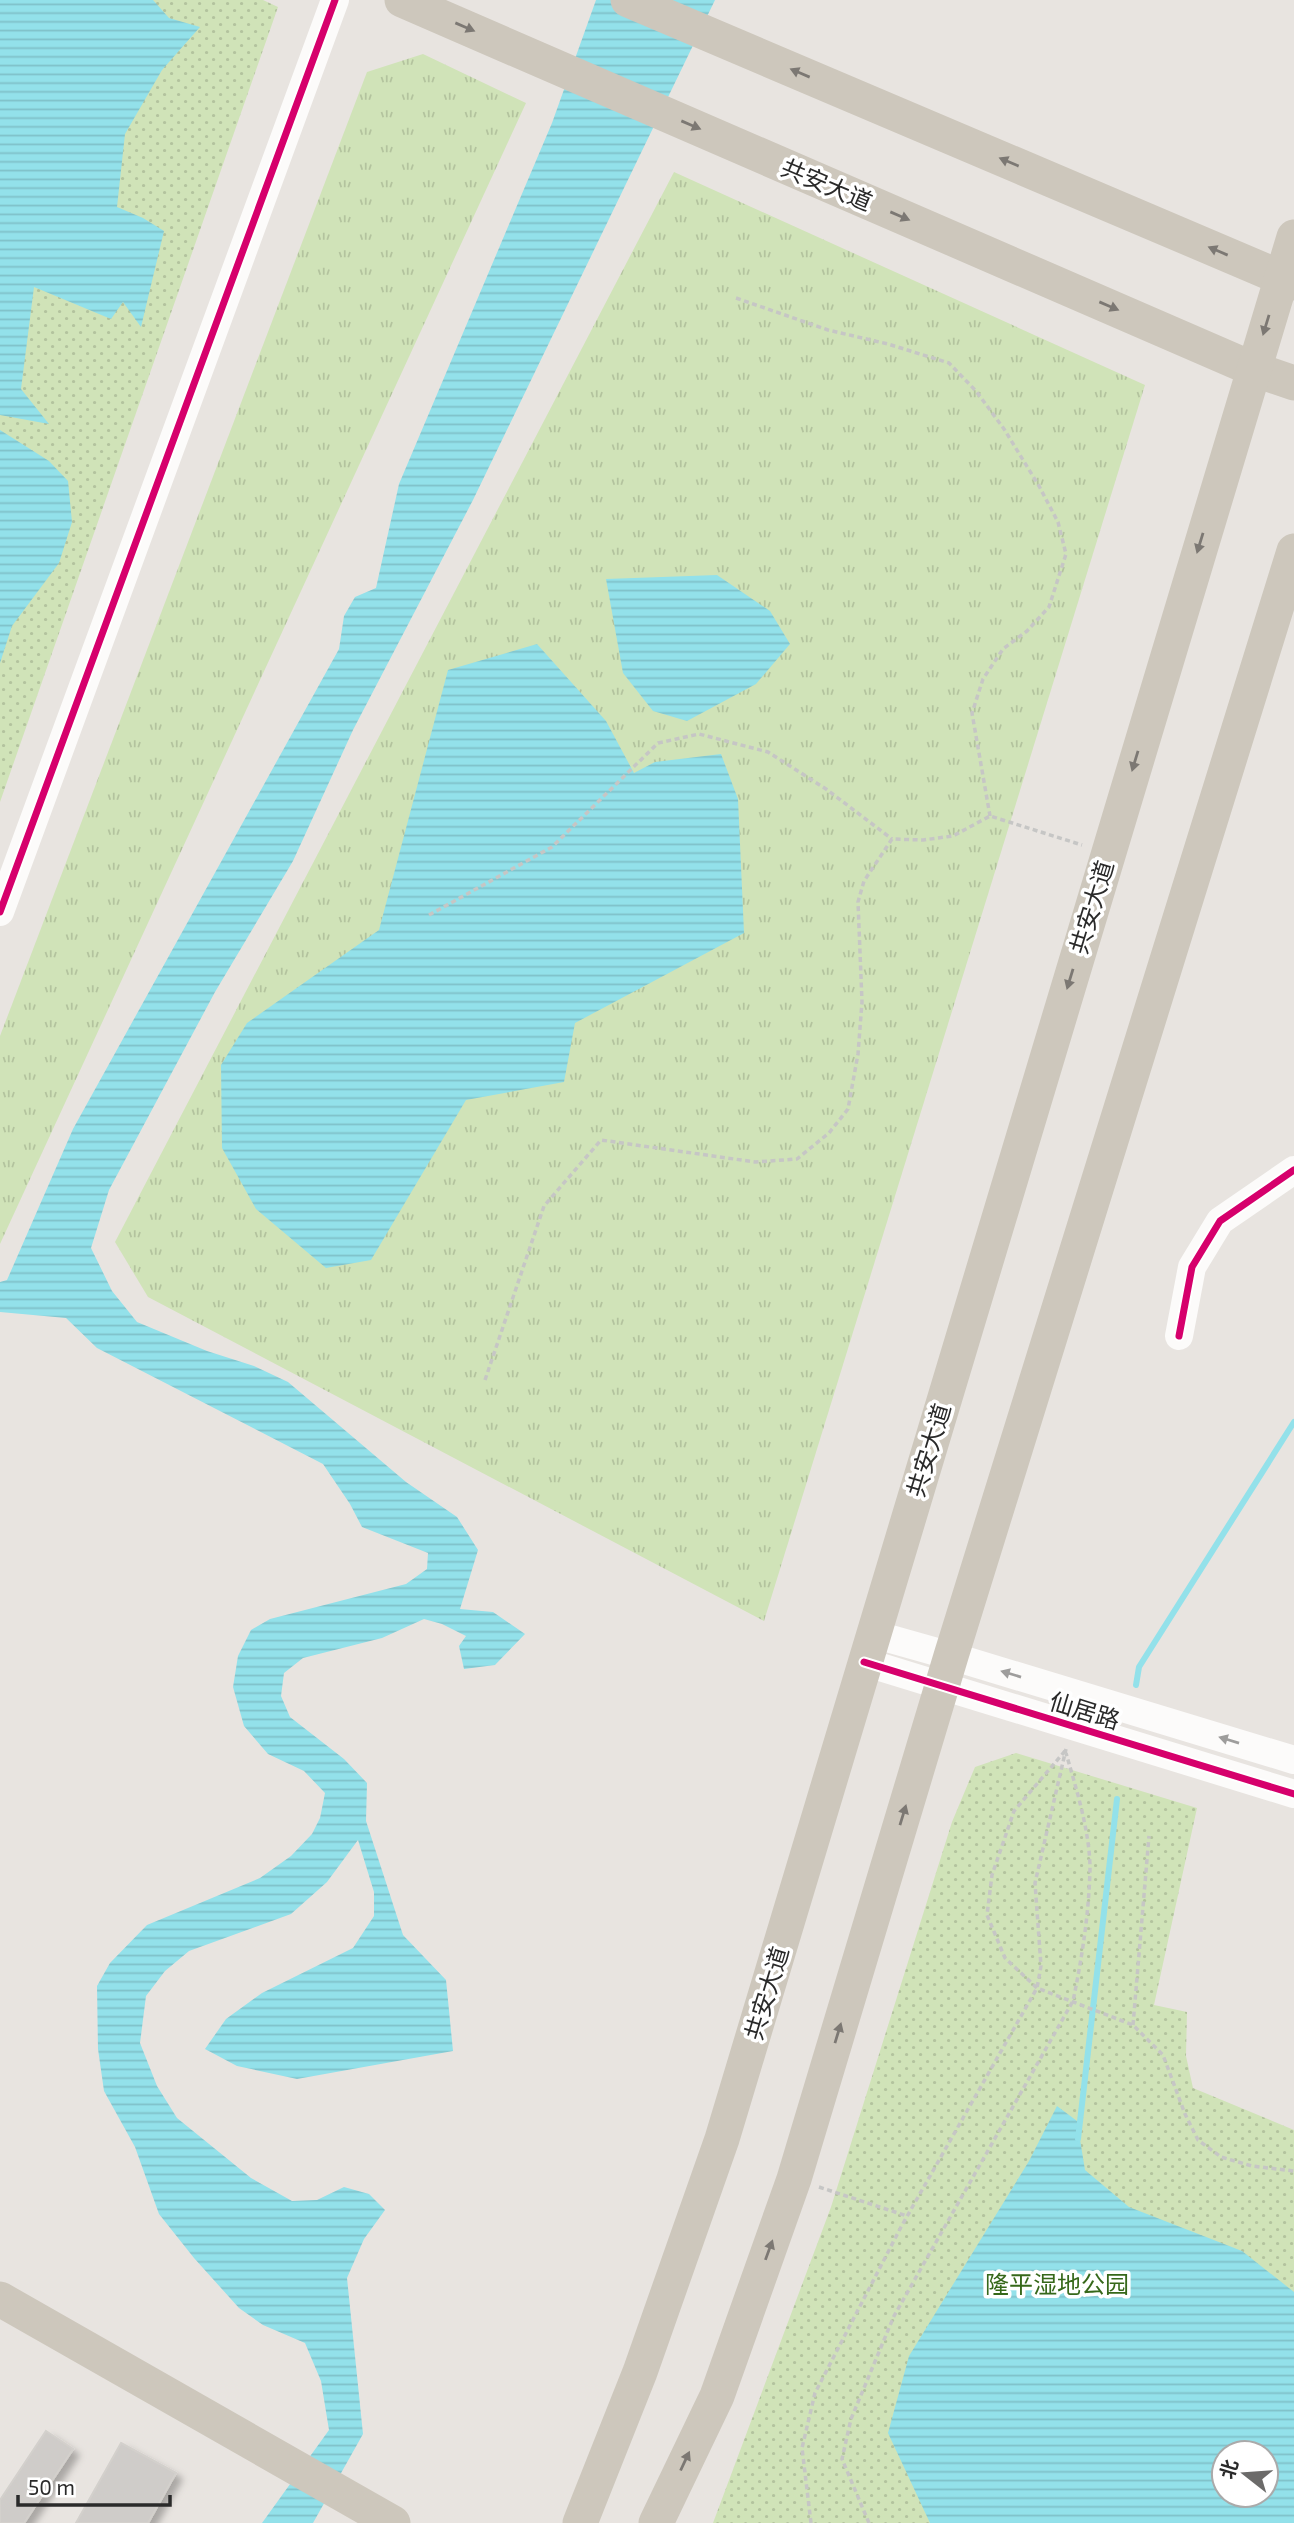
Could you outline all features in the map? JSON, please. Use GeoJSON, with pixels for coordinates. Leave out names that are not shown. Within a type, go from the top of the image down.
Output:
{"type":"FeatureCollection","features":[{"type":"Feature","properties":{"kind":"main road","name":"共安大道"},"geometry":{"type":"LineString","coordinates":[[402,0],[1252,369],[1294,383]]}},
{"type":"Feature","properties":{"kind":"main road"},"geometry":{"type":"LineString","coordinates":[[645,7],[1287,280]]}},
{"type":"Feature","properties":{"kind":"main road","name":"共安大道"},"geometry":{"type":"LineString","coordinates":[[580,2523],[640,2372],[722,2139],[1252,369],[1287,280],[1294,237]]}},
{"type":"Feature","properties":{"kind":"main road"},"geometry":{"type":"LineString","coordinates":[[656,2523],[717,2396],[794,2179],[946,1671],[1294,551]]}},
{"type":"Feature","properties":{"kind":"main road"},"geometry":{"type":"LineString","coordinates":[[0,2299],[393,2523]]}},
{"type":"Feature","properties":{"kind":"street"},"geometry":{"type":"LineString","coordinates":[[0,912],[335,0]]}},
{"type":"Feature","properties":{"kind":"street"},"geometry":{"type":"LineString","coordinates":[[1179,1336],[1192,1267],[1220,1221],[1294,1170]]}},
{"type":"Feature","properties":{"kind":"street","name":"仙居路"},"geometry":{"type":"LineString","coordinates":[[869,1648],[946,1671],[1294,1760]]}},
{"type":"Feature","properties":{"kind":"street","name":"仙居路"},"geometry":{"type":"LineString","coordinates":[[946,1671],[1069,1739],[1294,1794]]}},
{"type":"Feature","properties":{"kind":"path"},"geometry":{"type":"LineString","coordinates":[[736,298],[828,330],[888,344],[949,363],[976,391],[1004,429],[1058,522],[1066,554],[1049,607],[1027,631],[1003,649],[983,679],[972,713],[990,816]]}},
{"type":"Feature","properties":{"kind":"path"},"geometry":{"type":"LineString","coordinates":[[429,915],[552,846],[658,743],[699,734],[768,752],[826,789],[892,839],[923,840],[953,836],[990,816],[1107,853]]}},
{"type":"Feature","properties":{"kind":"path"},"geometry":{"type":"LineString","coordinates":[[485,1380],[544,1206],[601,1140],[755,1162],[797,1159],[829,1133],[848,1109],[858,1054],[862,1002],[858,902],[864,881],[892,839]]}},
{"type":"Feature","properties":{"kind":"path"},"geometry":{"type":"LineString","coordinates":[[1069,1739],[1014,1811],[992,1875],[987,1915],[1005,1958],[1037,1987],[1133,2025],[1163,2054],[1185,2114],[1198,2140],[1221,2157],[1252,2166],[1294,2171]]}},
{"type":"Feature","properties":{"kind":"path"},"geometry":{"type":"LineString","coordinates":[[811,2523],[802,2448],[815,2393],[907,2216],[1037,1987],[1041,1966],[1035,1883],[1069,1739]]}},
{"type":"Feature","properties":{"kind":"path"},"geometry":{"type":"LineString","coordinates":[[869,2523],[842,2459],[851,2419],[894,2316],[1073,2001],[1082,1956],[1090,1867],[1069,1739]]}},
{"type":"Feature","properties":{"kind":"path"},"geometry":{"type":"LineString","coordinates":[[1133,2025],[1149,1836]]}},
{"type":"Feature","properties":{"kind":"path"},"geometry":{"type":"LineString","coordinates":[[794,2179],[907,2216]]}},
{"type":"Feature","properties":{"kind":"green space"},"geometry":{"type":"Polygon","coordinates":[[[0,0],[263,0],[278,7],[0,802],[0,0]]]}},
{"type":"Feature","properties":{"kind":"green space"},"geometry":{"type":"Polygon","coordinates":[[[423,54],[526,103],[0,1244],[0,1036],[367,72],[423,54]]]}},
{"type":"Feature","properties":{"kind":"green space"},"geometry":{"type":"Polygon","coordinates":[[[674,172],[1145,385],[764,1621],[148,1297],[115,1242],[674,172]]]}},
{"type":"Feature","properties":{"kind":"green space","name":"隆平湿地公园"},"geometry":{"type":"Polygon","coordinates":[[[1016,1753],[1197,1808],[1154,2005],[1187,2012],[1186,2056],[1193,2088],[1294,2130],[1294,2523],[713,2523],[831,2207],[952,1822],[975,1767],[1016,1753]]]}},
{"type":"Feature","properties":{"kind":"water"},"geometry":{"type":"Polygon","coordinates":[[[0,0],[153,0],[169,18],[200,27],[162,70],[125,134],[117,207],[164,231],[141,327],[123,302],[111,319],[34,287],[21,389],[49,424],[0,415],[0,0]]]}},
{"type":"Feature","properties":{"kind":"water"},"geometry":{"type":"Polygon","coordinates":[[[596,0],[715,0],[473,500],[353,730],[293,861],[215,992],[109,1190],[91,1248],[112,1291],[137,1322],[207,1351],[254,1366],[288,1382],[406,1482],[457,1517],[478,1550],[460,1609],[493,1612],[525,1634],[495,1665],[464,1669],[459,1646],[466,1636],[442,1624],[424,1619],[382,1638],[303,1658],[284,1673],[281,1696],[290,1717],[344,1759],[367,1783],[366,1821],[403,1935],[446,1980],[453,2051],[297,2079],[237,2066],[205,2049],[226,2019],[262,1993],[353,1948],[374,1916],[374,1892],[358,1840],[327,1882],[291,1914],[189,1951],[165,1971],[146,1996],[140,2043],[157,2086],[177,2118],[251,2178],[292,2201],[317,2200],[344,2187],[369,2194],[385,2210],[364,2239],[347,2278],[363,2434],[313,2523],[262,2523],[329,2430],[321,2381],[305,2343],[263,2325],[239,2308],[159,2214],[135,2147],[104,2091],[98,2049],[97,1986],[110,1963],[147,1925],[260,1878],[291,1856],[312,1834],[320,1818],[325,1793],[304,1771],[268,1754],[244,1726],[233,1687],[238,1656],[251,1630],[270,1619],[406,1584],[427,1569],[428,1553],[362,1527],[323,1464],[97,1348],[66,1318],[0,1312],[0,1282],[7,1280],[73,1129],[339,649],[344,616],[355,597],[376,588],[399,484],[552,123],[596,0]]]}},
{"type":"Feature","properties":{"kind":"water"},"geometry":{"type":"Polygon","coordinates":[[[0,430],[49,461],[68,481],[72,522],[59,563],[12,626],[0,663],[0,430]]]}},
{"type":"Feature","properties":{"kind":"water"},"geometry":{"type":"Polygon","coordinates":[[[717,575],[770,611],[790,644],[756,684],[687,721],[653,711],[623,673],[606,579],[717,575]]]}},
{"type":"Feature","properties":{"kind":"water"},"geometry":{"type":"Polygon","coordinates":[[[537,644],[606,721],[634,773],[655,762],[721,754],[738,799],[744,933],[575,1023],[564,1082],[466,1100],[371,1260],[326,1268],[256,1209],[222,1148],[221,1065],[247,1023],[379,930],[448,670],[537,644]]]}},
{"type":"Feature","properties":{"kind":"water"},"geometry":{"type":"Polygon","coordinates":[[[1057,2106],[1077,2121],[1085,2170],[1129,2207],[1242,2251],[1294,2292],[1294,2523],[930,2523],[888,2433],[909,2356],[1029,2161],[1057,2106]]]}},
{"type":"Feature","properties":{"kind":"building"},"geometry":{"type":"Polygon","coordinates":[[[46,2431],[73,2449],[24,2523],[0,2523],[0,2500],[46,2431]]]}},
{"type":"Feature","properties":{"kind":"building"},"geometry":{"type":"Polygon","coordinates":[[[121,2443],[176,2473],[148,2523],[76,2523],[121,2443]]]}},
{"type":"Feature","properties":{"kind":"waterway"},"geometry":{"type":"LineString","coordinates":[[1136,1685],[1139,1667],[1294,1422]]}},
{"type":"Feature","properties":{"kind":"waterway"},"geometry":{"type":"LineString","coordinates":[[1078,2139],[1117,1799]]}},
{"type":"Feature","properties":{"kind":"cycle path"},"geometry":{"type":"LineString","coordinates":[[0,912],[335,0]]}},
{"type":"Feature","properties":{"kind":"cycle path"},"geometry":{"type":"LineString","coordinates":[[1179,1336],[1192,1267],[1220,1221],[1294,1170]]}},
{"type":"Feature","properties":{"kind":"cycle path"},"geometry":{"type":"LineString","coordinates":[[864,1662],[1294,1794]]}}]}
